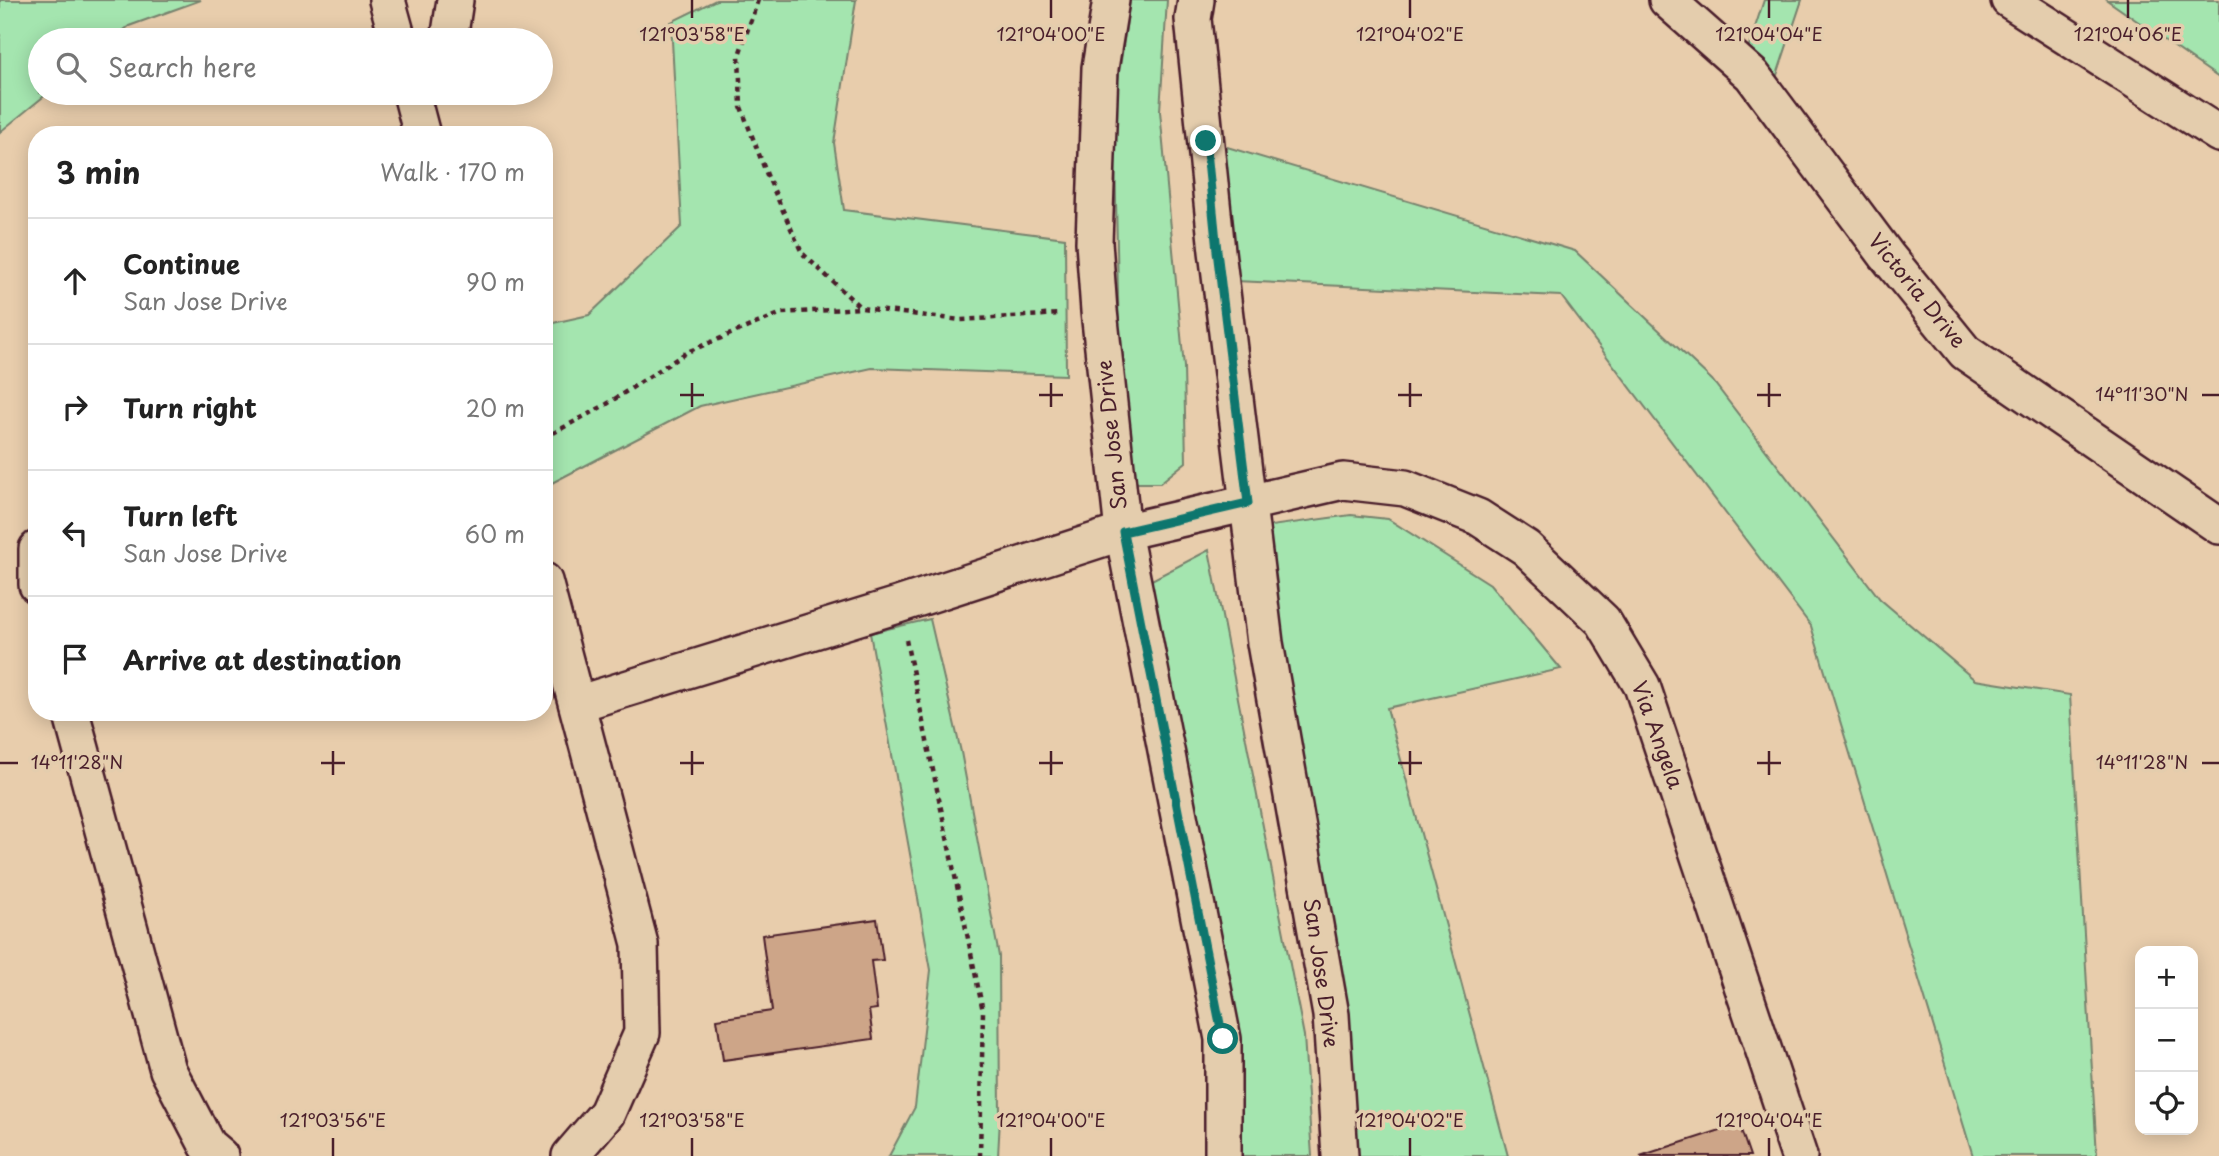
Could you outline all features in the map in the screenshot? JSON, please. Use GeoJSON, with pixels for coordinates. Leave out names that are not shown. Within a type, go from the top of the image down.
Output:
{"type":"FeatureCollection","features":[{"type":"Feature","properties":{"kind":"street"},"geometry":{"type":"LineString","coordinates":[[387,0],[395,28]]}},
{"type":"Feature","properties":{"kind":"street"},"geometry":{"type":"LineString","coordinates":[[450,28],[454,0]]}},
{"type":"Feature","properties":{"kind":"street","name":"San Jose Drive"},"geometry":{"type":"LineString","coordinates":[[1111,0],[1100,68],[1094,242],[1099,311],[1123,532],[1223,1039],[1223,1156]]}},
{"type":"Feature","properties":{"kind":"street","name":"San Jose Drive"},"geometry":{"type":"LineString","coordinates":[[1196,0],[1194,19],[1217,251],[1265,643],[1331,1015],[1340,1156]]}},
{"type":"Feature","properties":{"kind":"street","name":"Victoria Drive"},"geometry":{"type":"LineString","coordinates":[[1667,0],[1752,75],[1887,256],[1965,352],[2219,526]]}},
{"type":"Feature","properties":{"kind":"street"},"geometry":{"type":"LineString","coordinates":[[2009,0],[2219,134]]}},
{"type":"Feature","properties":{"kind":"street"},"geometry":{"type":"LineString","coordinates":[[414,105],[420,126]]}},
{"type":"Feature","properties":{"kind":"street","name":"Via Angela"},"geometry":{"type":"LineString","coordinates":[[577,704],[1123,532],[1343,481],[1405,488],[1478,517],[1526,548],[1603,621],[1642,685],[1799,1156]]}},
{"type":"Feature","properties":{"kind":"street"},"geometry":{"type":"LineString","coordinates":[[553,615],[640,944],[642,1033],[607,1113],[570,1156]]}},
{"type":"Feature","properties":{"kind":"street"},"geometry":{"type":"LineString","coordinates":[[73,721],[168,1070],[207,1145],[220,1156]]}},
{"type":"Feature","properties":{"kind":"path"},"geometry":{"type":"LineString","coordinates":[[758,0],[739,55],[741,107],[767,176],[802,253],[861,308]]}},
{"type":"Feature","properties":{"kind":"path"},"geometry":{"type":"LineString","coordinates":[[553,433],[607,404],[687,352],[782,313],[861,308],[961,320],[1099,311]]}},
{"type":"Feature","properties":{"kind":"path"},"geometry":{"type":"LineString","coordinates":[[898,605],[984,1011],[980,1156]]}},
{"type":"Feature","properties":{"kind":"green space"},"geometry":{"type":"Polygon","coordinates":[[[0,0],[201,0],[127,28],[28,28],[28,105],[33,105],[0,132],[0,0]]]}},
{"type":"Feature","properties":{"kind":"green space"},"geometry":{"type":"Polygon","coordinates":[[[716,0],[856,0],[834,143],[844,210],[1065,238],[1066,375],[872,368],[700,406],[553,482],[553,323],[589,315],[682,226],[671,22],[716,0]]]}},
{"type":"Feature","properties":{"kind":"green space"},"geometry":{"type":"Polygon","coordinates":[[[1130,0],[1167,0],[1160,111],[1184,367],[1186,462],[1160,483],[1122,483],[1114,107],[1130,0]]]}},
{"type":"Feature","properties":{"kind":"green space"},"geometry":{"type":"Polygon","coordinates":[[[1764,0],[1802,0],[1767,105],[1740,73],[1764,0]]]}},
{"type":"Feature","properties":{"kind":"green space"},"geometry":{"type":"Polygon","coordinates":[[[2107,0],[2219,0],[2219,78],[2107,0]]]}},
{"type":"Feature","properties":{"kind":"green space"},"geometry":{"type":"Polygon","coordinates":[[[1217,144],[1575,251],[1712,380],[1880,599],[1975,680],[2070,695],[2097,1156],[1973,1156],[1811,626],[1561,296],[1235,281],[1217,144]]]}},
{"type":"Feature","properties":{"kind":"green space"},"geometry":{"type":"Polygon","coordinates":[[[1351,515],[1388,519],[1490,584],[1561,669],[1387,708],[1508,1156],[1358,1156],[1348,1017],[1279,643],[1263,527],[1351,515]]]}},
{"type":"Feature","properties":{"kind":"green space"},"geometry":{"type":"Polygon","coordinates":[[[1209,550],[1304,1036],[1312,1156],[1241,1156],[1237,1029],[1140,586],[1209,550]]]}},
{"type":"Feature","properties":{"kind":"green space"},"geometry":{"type":"Polygon","coordinates":[[[930,619],[961,752],[999,956],[998,1156],[889,1156],[915,1107],[931,970],[870,633],[930,619]]]}},
{"type":"Feature","properties":{"kind":"building"},"geometry":{"type":"Polygon","coordinates":[[[877,919],[883,960],[871,961],[877,1009],[869,1010],[873,1039],[723,1060],[717,1019],[772,1011],[762,935],[877,919]]]}},
{"type":"Feature","properties":{"kind":"building"},"geometry":{"type":"Polygon","coordinates":[[[1739,1124],[1750,1156],[1640,1156],[1739,1124]]]}},
{"type":"Feature","properties":{"kind":"route"},"geometry":{"type":"LineString","coordinates":[[1206,141],[1248,503],[1123,532],[1223,1039]]}}]}
